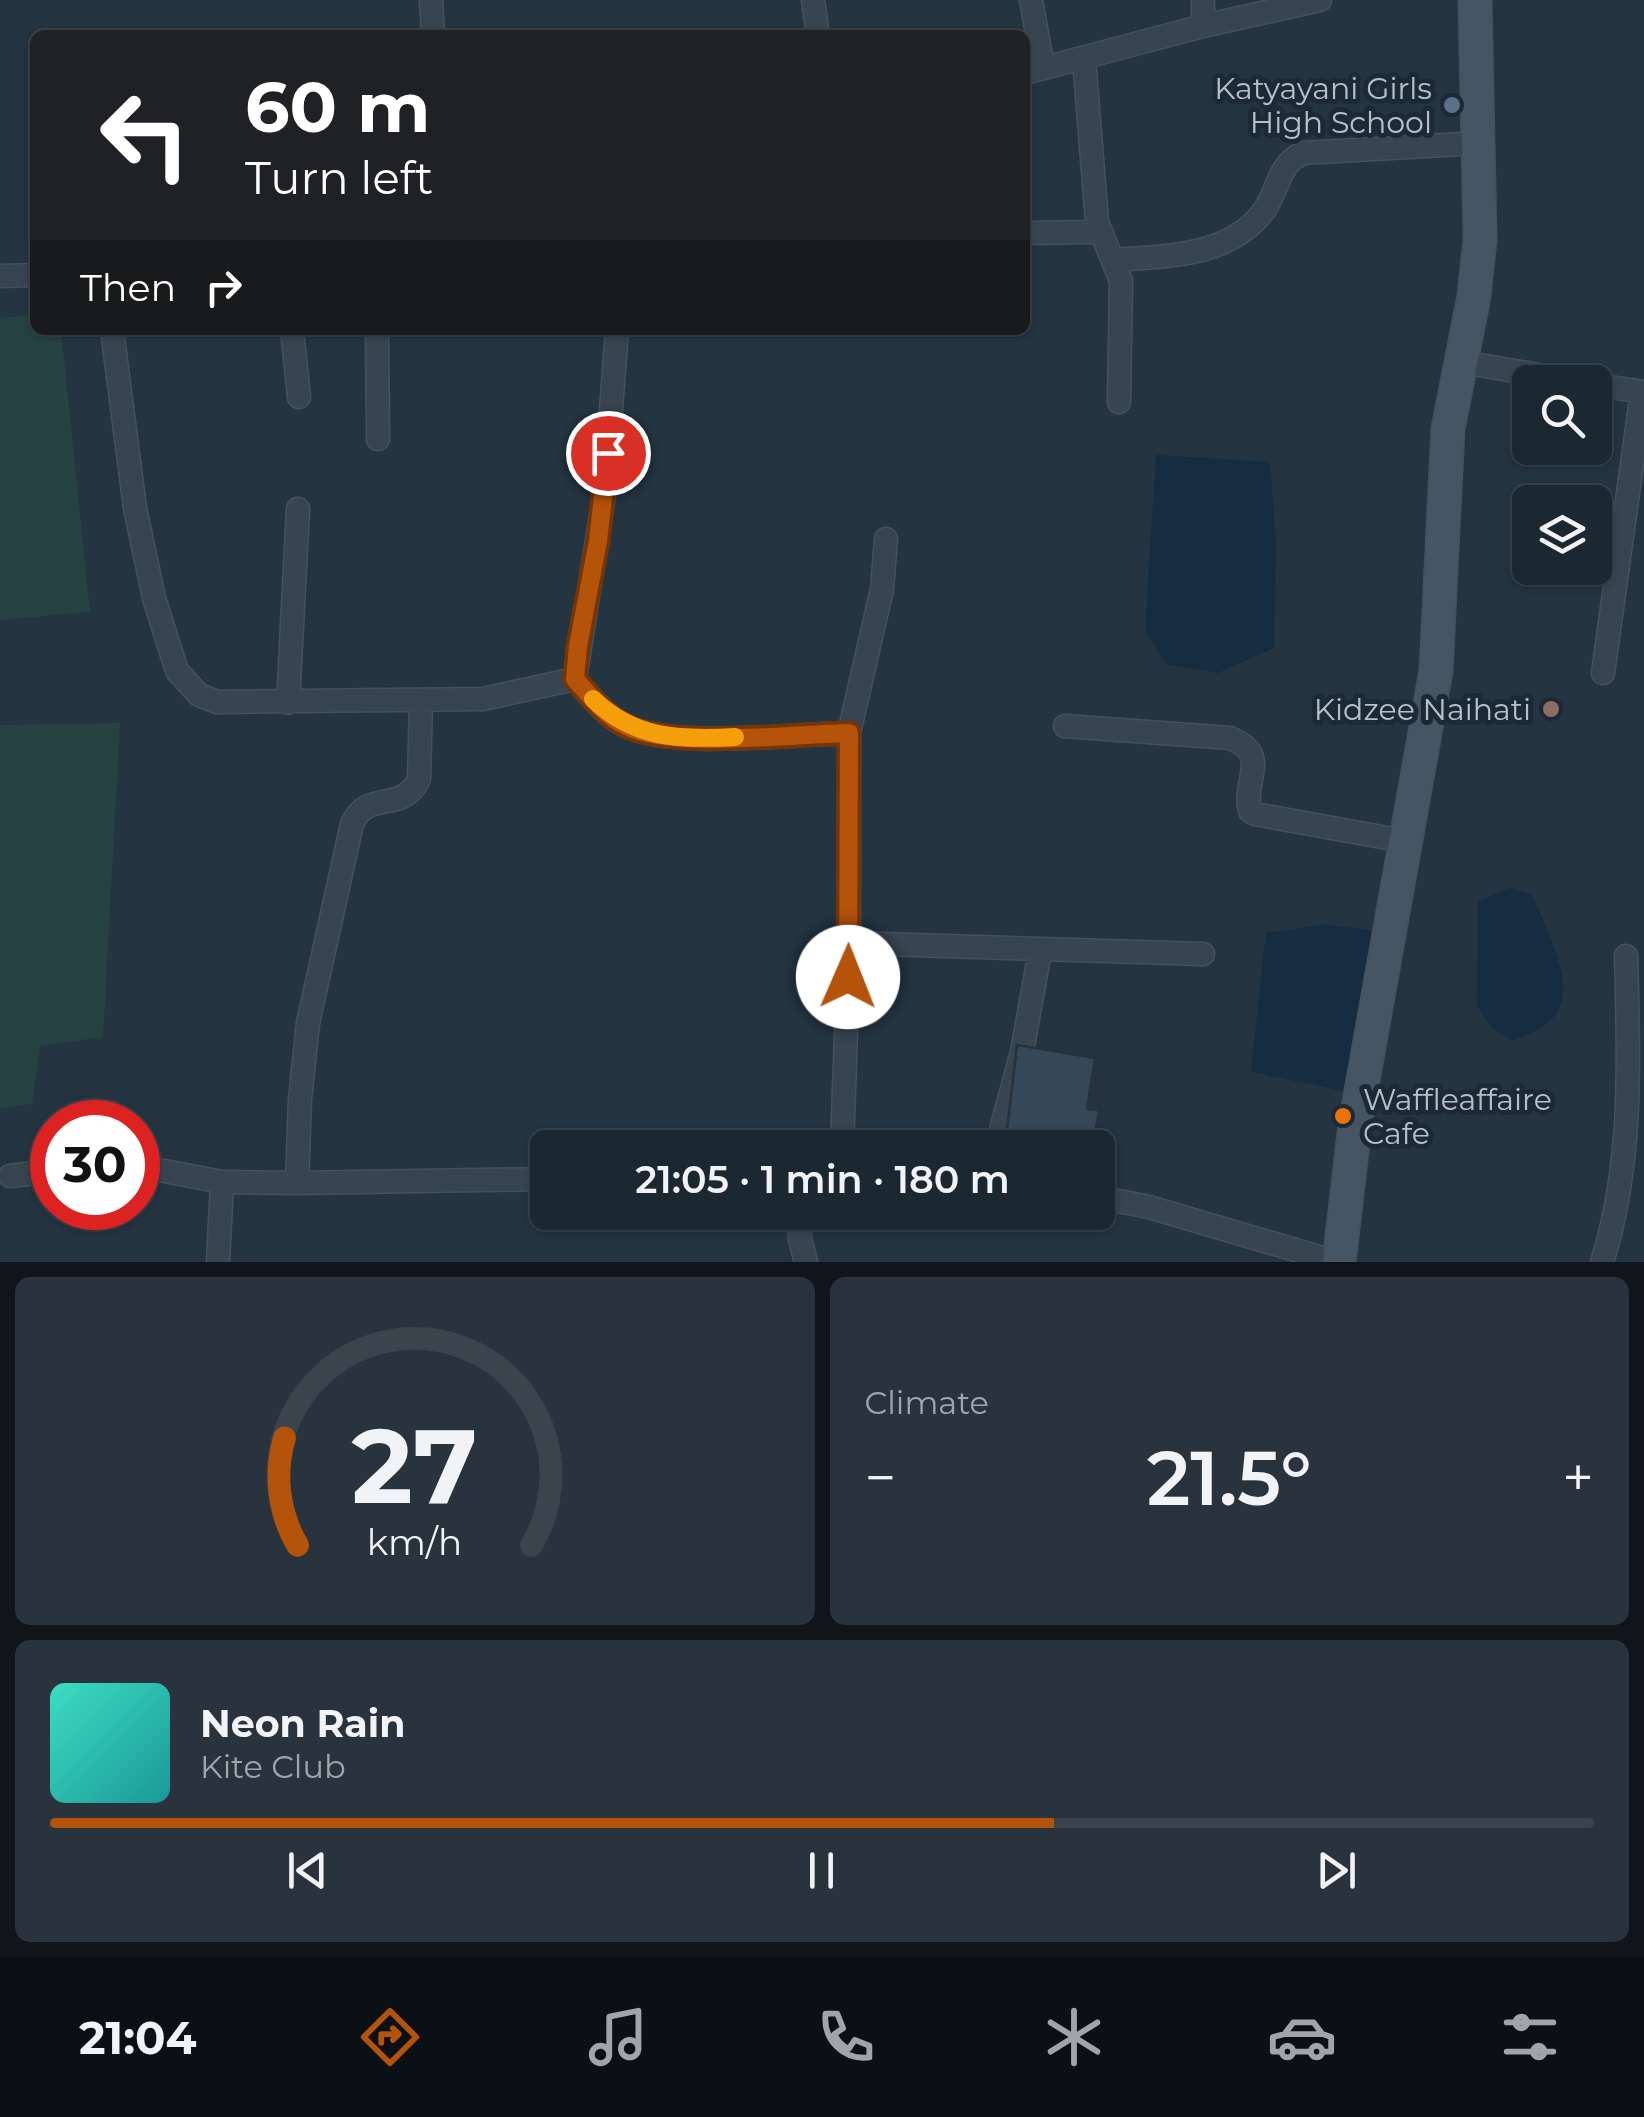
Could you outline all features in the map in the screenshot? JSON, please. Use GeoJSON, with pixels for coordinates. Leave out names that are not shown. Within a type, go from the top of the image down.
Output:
{"type":"FeatureCollection","features":[{"type":"Feature","properties":{"kind":"street"},"geometry":{"type":"LineString","coordinates":[[430,0],[433,30]]}},
{"type":"Feature","properties":{"kind":"street"},"geometry":{"type":"LineString","coordinates":[[813,0],[817,30]]}},
{"type":"Feature","properties":{"kind":"street"},"geometry":{"type":"LineString","coordinates":[[1031,0],[1034,70],[1320,0]]}},
{"type":"Feature","properties":{"kind":"street"},"geometry":{"type":"LineString","coordinates":[[1203,0],[1203,26]]}},
{"type":"Feature","properties":{"kind":"street"},"geometry":{"type":"LineString","coordinates":[[1115,1200],[1338,1262],[1354,1124],[1436,671],[1443,580],[1443,478],[1480,239],[1475,0]]}},
{"type":"Feature","properties":{"kind":"street"},"geometry":{"type":"LineString","coordinates":[[1084,58],[1092,190],[1100,232],[1121,281],[1119,402]]}},
{"type":"Feature","properties":{"kind":"street"},"geometry":{"type":"LineString","coordinates":[[1115,260],[1191,253],[1239,232],[1266,207],[1286,164],[1303,153],[1479,144]]}},
{"type":"Feature","properties":{"kind":"street"},"geometry":{"type":"LineString","coordinates":[[1030,233],[1100,232]]}},
{"type":"Feature","properties":{"kind":"street"},"geometry":{"type":"LineString","coordinates":[[0,276],[30,275]]}},
{"type":"Feature","properties":{"kind":"street"},"geometry":{"type":"LineString","coordinates":[[113,335],[144,560],[178,671],[199,696],[218,702],[421,702],[483,699],[575,679]]}},
{"type":"Feature","properties":{"kind":"street"},"geometry":{"type":"LineString","coordinates":[[293,335],[299,397]]}},
{"type":"Feature","properties":{"kind":"street"},"geometry":{"type":"LineString","coordinates":[[377,335],[378,439]]}},
{"type":"Feature","properties":{"kind":"street"},"geometry":{"type":"LineString","coordinates":[[575,679],[605,489],[617,335]]}},
{"type":"Feature","properties":{"kind":"street"},"geometry":{"type":"LineString","coordinates":[[1462,362],[1512,370]]}},
{"type":"Feature","properties":{"kind":"street"},"geometry":{"type":"LineString","coordinates":[[1603,673],[1643,392],[1612,388]]}},
{"type":"Feature","properties":{"kind":"street"},"geometry":{"type":"LineString","coordinates":[[288,703],[298,509]]}},
{"type":"Feature","properties":{"kind":"street"},"geometry":{"type":"LineString","coordinates":[[843,1130],[849,733],[882,588],[886,540]]}},
{"type":"Feature","properties":{"kind":"street"},"geometry":{"type":"LineString","coordinates":[[575,679],[610,716],[628,728],[669,736],[711,738],[849,733]]}},
{"type":"Feature","properties":{"kind":"street"},"geometry":{"type":"LineString","coordinates":[[297,1182],[308,1023],[352,824],[356,814],[373,802],[396,800],[413,790],[418,779],[421,702]]}},
{"type":"Feature","properties":{"kind":"street"},"geometry":{"type":"LineString","coordinates":[[1065,726],[1230,738],[1249,748],[1254,760],[1248,801],[1255,814],[1404,841]]}},
{"type":"Feature","properties":{"kind":"street"},"geometry":{"type":"LineString","coordinates":[[848,942],[1203,954]]}},
{"type":"Feature","properties":{"kind":"street"},"geometry":{"type":"LineString","coordinates":[[1001,1130],[1022,1052],[1040,951]]}},
{"type":"Feature","properties":{"kind":"street"},"geometry":{"type":"LineString","coordinates":[[1602,1262],[1620,1188],[1635,1086],[1626,956]]}},
{"type":"Feature","properties":{"kind":"street"},"geometry":{"type":"LineString","coordinates":[[160,1170],[222,1182],[530,1179]]}},
{"type":"Feature","properties":{"kind":"street"},"geometry":{"type":"LineString","coordinates":[[10,1176],[30,1174]]}},
{"type":"Feature","properties":{"kind":"street"},"geometry":{"type":"LineString","coordinates":[[218,1262],[222,1182]]}},
{"type":"Feature","properties":{"kind":"street"},"geometry":{"type":"LineString","coordinates":[[800,1230],[806,1262]]}},
{"type":"Feature","properties":{"kind":"green space"},"geometry":{"type":"Polygon","coordinates":[[[30,315],[30,335],[62,335],[90,612],[0,620],[0,318],[30,315]]]}},
{"type":"Feature","properties":{"kind":"green space"},"geometry":{"type":"Polygon","coordinates":[[[120,723],[103,1037],[40,1046],[30,1104],[0,1108],[0,725],[120,723]]]}},
{"type":"Feature","properties":{"kind":"water"},"geometry":{"type":"Polygon","coordinates":[[[1156,455],[1270,462],[1276,545],[1274,648],[1218,673],[1167,665],[1145,630],[1156,455]]]}},
{"type":"Feature","properties":{"kind":"water"},"geometry":{"type":"Polygon","coordinates":[[[1509,888],[1533,895],[1563,981],[1562,999],[1554,1016],[1538,1030],[1511,1041],[1490,1026],[1477,1006],[1478,902],[1509,888]]]}},
{"type":"Feature","properties":{"kind":"water"},"geometry":{"type":"Polygon","coordinates":[[[1326,924],[1380,932],[1351,1085],[1344,1091],[1251,1072],[1266,933],[1326,924]]]}},
{"type":"Feature","properties":{"kind":"building"},"geometry":{"type":"Polygon","coordinates":[[[1017,1045],[1095,1058],[1087,1109],[1099,1110],[1096,1130],[1007,1130],[1017,1045]]]}},
{"type":"Feature","properties":{"kind":"slow traffic"},"geometry":{"type":"LineString","coordinates":[[593,699],[628,728],[669,736],[735,737]]}},
{"type":"Feature","properties":{"kind":"place","name":"Katyayani Girls High School"},"geometry":{"type":"Point","coordinates":[1452,105]}},
{"type":"Feature","properties":{"kind":"place","name":"Kidzee Naihati"},"geometry":{"type":"Point","coordinates":[1551,709]}},
{"type":"Feature","properties":{"kind":"place","name":"Waffleaffaire Cafe"},"geometry":{"type":"Point","coordinates":[1343,1116]}},
{"type":"Feature","properties":{"kind":"route"},"geometry":{"type":"LineString","coordinates":[[608,453],[575,679],[610,716],[628,728],[669,736],[711,738],[849,733],[848,977]]}}]}
